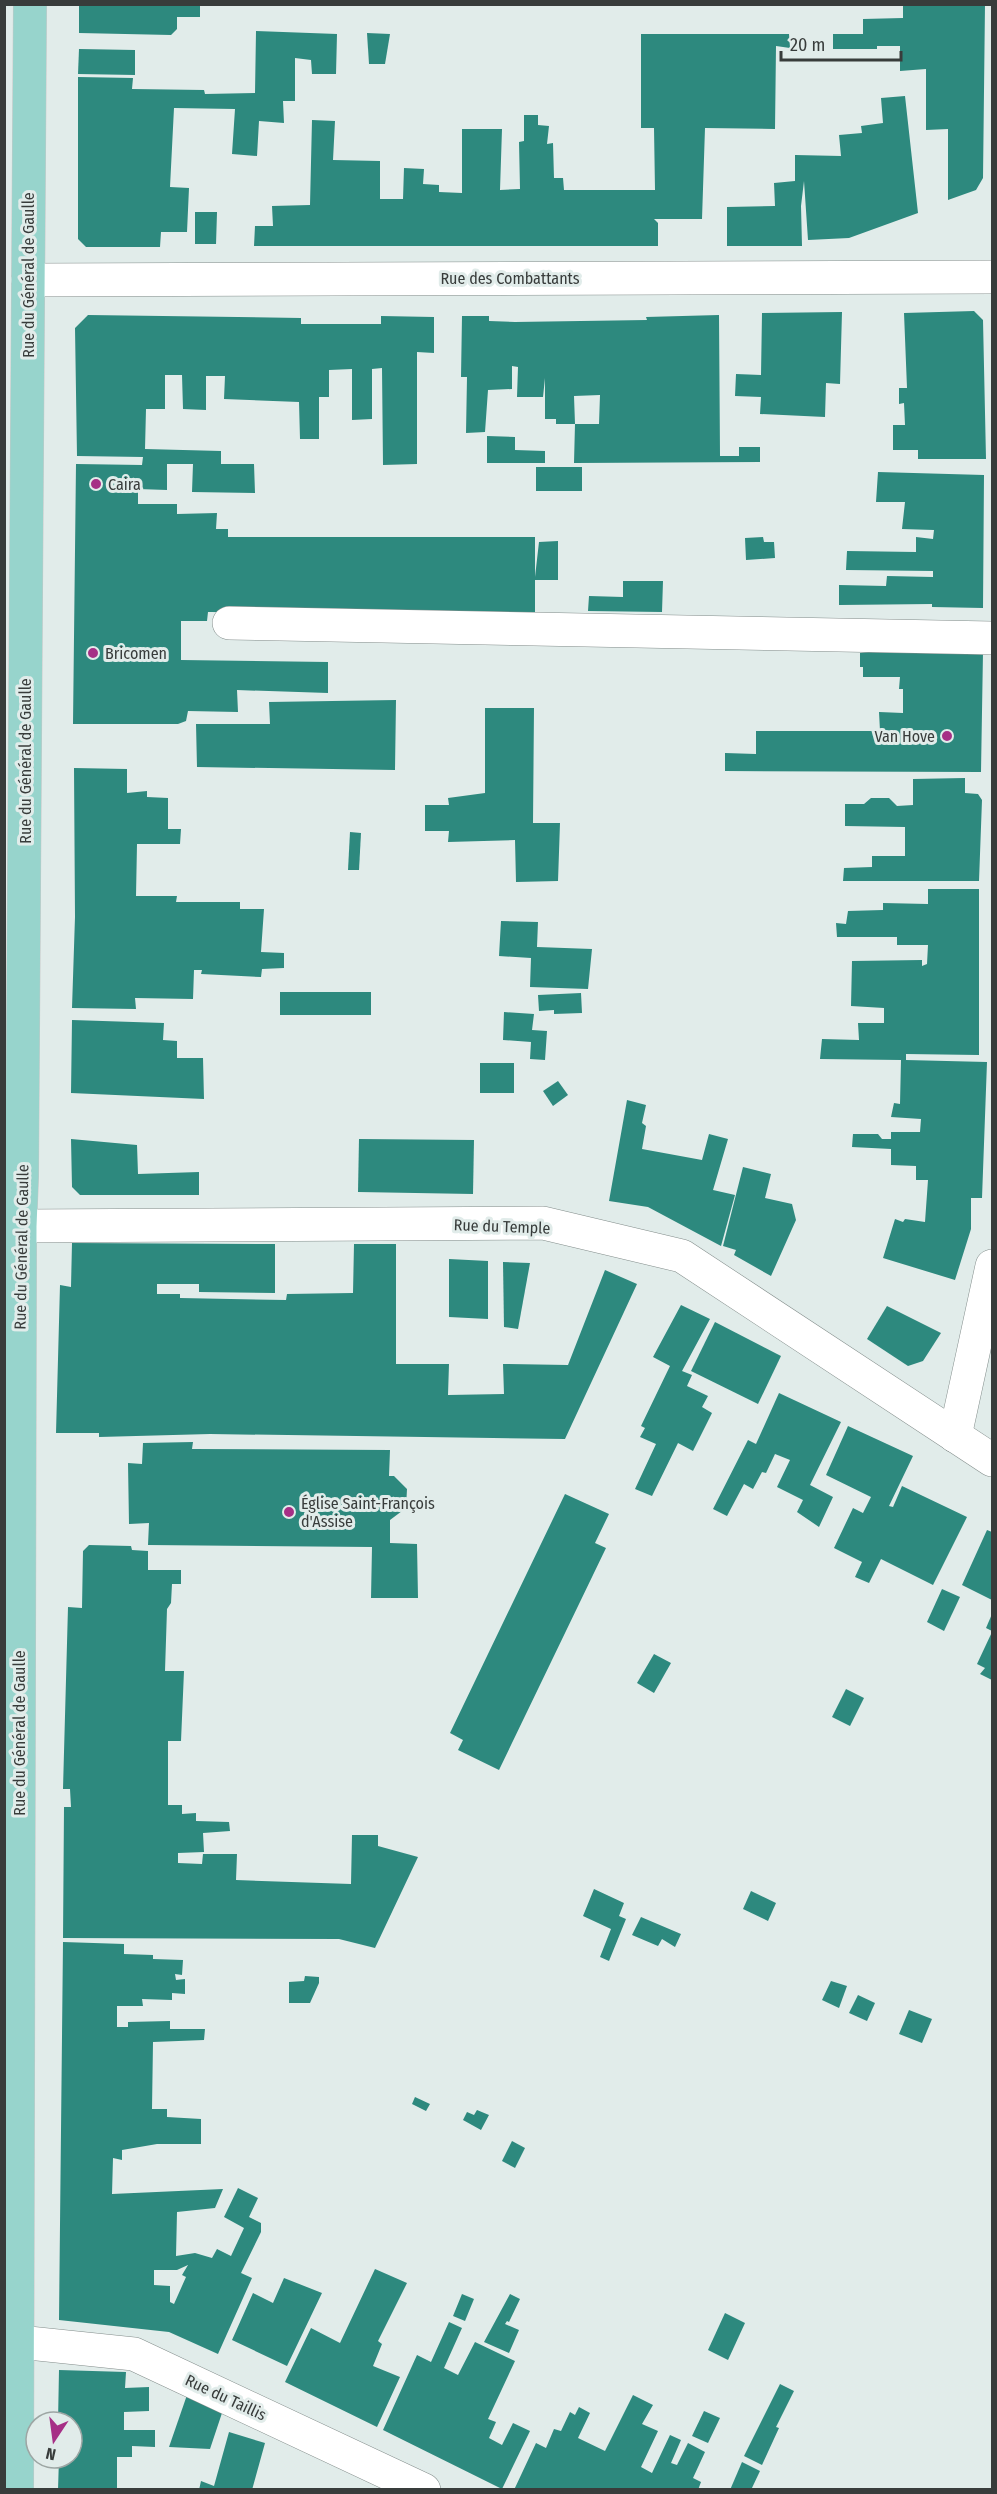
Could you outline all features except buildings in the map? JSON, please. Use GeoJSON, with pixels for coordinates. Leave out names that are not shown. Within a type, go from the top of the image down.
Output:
{"type":"FeatureCollection","features":[{"type":"Feature","properties":{"kind":"main road","name":"Rue du Général de Gaulle"},"geometry":{"type":"LineString","coordinates":[[17,2490],[19,2342],[12,1232],[22,1176],[30,4]]}},
{"type":"Feature","properties":{"kind":"street","name":"Rue des Combattants"},"geometry":{"type":"LineString","coordinates":[[28,280],[993,277]]}},
{"type":"Feature","properties":{"kind":"street"},"geometry":{"type":"LineString","coordinates":[[229,623],[993,638]]}},
{"type":"Feature","properties":{"kind":"street","name":"Rue du Temple"},"geometry":{"type":"LineString","coordinates":[[12,1232],[543,1223],[682,1256],[993,1460]]}},
{"type":"Feature","properties":{"kind":"street"},"geometry":{"type":"LineString","coordinates":[[955,1436],[993,1266]]}},
{"type":"Feature","properties":{"kind":"street","name":"Rue du Taillis"},"geometry":{"type":"LineString","coordinates":[[19,2342],[134,2354],[424,2490]]}},
{"type":"Feature","properties":{"kind":"place","name":"Caira"},"geometry":{"type":"Point","coordinates":[96,484]}},
{"type":"Feature","properties":{"kind":"place","name":"Bricomen"},"geometry":{"type":"Point","coordinates":[93,653]}},
{"type":"Feature","properties":{"kind":"place","name":"Van Hove"},"geometry":{"type":"Point","coordinates":[947,736]}},
{"type":"Feature","properties":{"kind":"place","name":"Église Saint-François d'Assise"},"geometry":{"type":"Point","coordinates":[289,1512]}}]}
